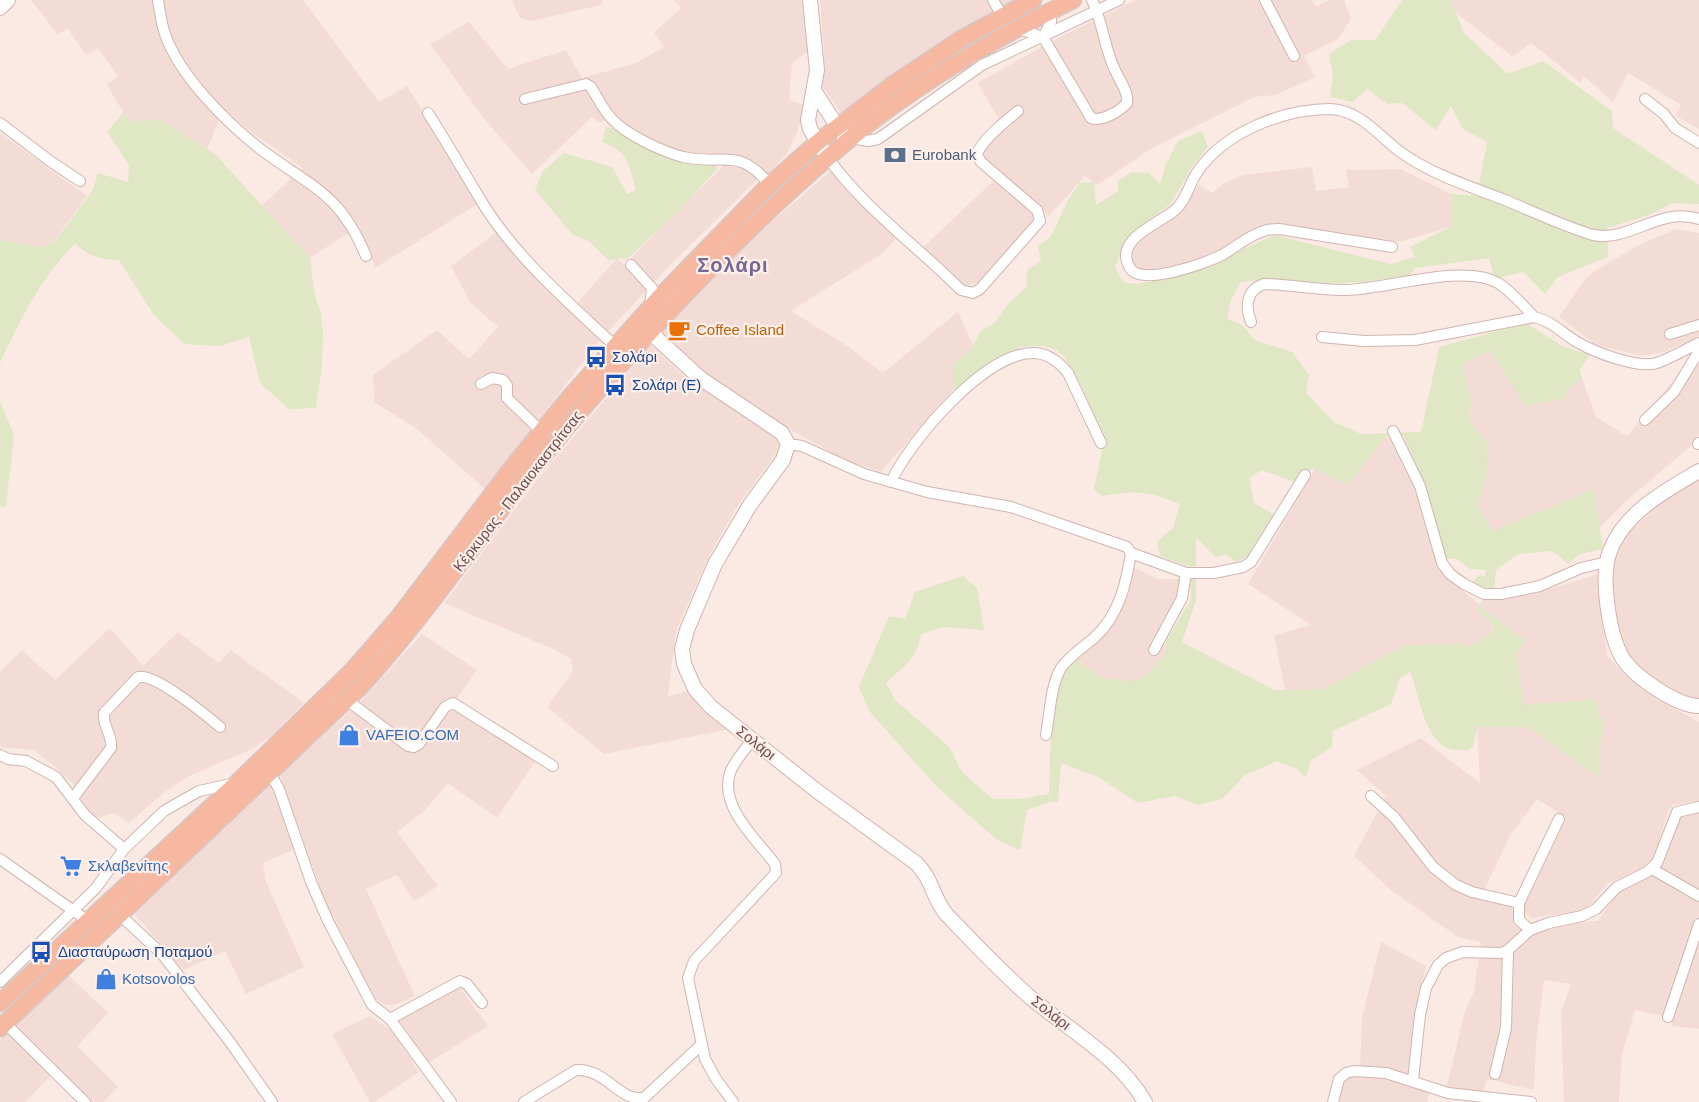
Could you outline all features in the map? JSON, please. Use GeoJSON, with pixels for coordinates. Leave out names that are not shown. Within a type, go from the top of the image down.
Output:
{"type":"FeatureCollection","features":[{"type":"Feature","properties":{"kind":"main road","name":"Κέρκυρας - Παλαιοκαστρίτσας"},"geometry":{"type":"LineString","coordinates":[[0,1004],[237,783],[372,650],[541,431],[649,309],[770,185],[837,127],[945,49],[1033,0]]}},
{"type":"Feature","properties":{"kind":"main road","name":"Κέρκυρας - Παλαιοκαστρίτσας"},"geometry":{"type":"LineString","coordinates":[[2,1026],[347,700],[415,624],[554,442],[651,333],[746,234],[850,140],[940,84],[1016,28],[1073,0]]}},
{"type":"Feature","properties":{"kind":"main road"},"geometry":{"type":"LineString","coordinates":[[649,309],[651,333]]}},
{"type":"Feature","properties":{"kind":"street"},"geometry":{"type":"LineString","coordinates":[[0,8],[8,0]]}},
{"type":"Feature","properties":{"kind":"street"},"geometry":{"type":"LineString","coordinates":[[158,0],[165,33],[170,46],[202,93],[257,146],[328,196],[341,210],[356,232],[366,256]]}},
{"type":"Feature","properties":{"kind":"street"},"geometry":{"type":"LineString","coordinates":[[810,0],[817,54],[815,92],[808,120],[810,129],[828,158],[850,186],[961,290],[973,293],[980,289],[1040,221],[1038,210],[981,162],[977,155],[980,148],[996,130],[1018,111]]}},
{"type":"Feature","properties":{"kind":"street"},"geometry":{"type":"LineString","coordinates":[[993,0],[1002,16]]}},
{"type":"Feature","properties":{"kind":"street"},"geometry":{"type":"LineString","coordinates":[[1016,28],[1044,37],[1089,115],[1094,119],[1102,119],[1125,106],[1128,99],[1109,58],[1097,11],[1092,0]]}},
{"type":"Feature","properties":{"kind":"street"},"geometry":{"type":"LineString","coordinates":[[940,84],[1044,37],[1119,0]]}},
{"type":"Feature","properties":{"kind":"street"},"geometry":{"type":"LineString","coordinates":[[1265,0],[1294,56]]}},
{"type":"Feature","properties":{"kind":"street"},"geometry":{"type":"LineString","coordinates":[[1044,37],[1051,22],[1051,10]]}},
{"type":"Feature","properties":{"kind":"street"},"geometry":{"type":"LineString","coordinates":[[525,99],[586,84],[591,87],[611,118],[638,138],[685,157],[738,160],[748,163],[757,169],[770,185]]}},
{"type":"Feature","properties":{"kind":"street"},"geometry":{"type":"LineString","coordinates":[[815,92],[837,127],[850,140]]}},
{"type":"Feature","properties":{"kind":"street"},"geometry":{"type":"LineString","coordinates":[[1645,99],[1664,114],[1675,128],[1699,143]]}},
{"type":"Feature","properties":{"kind":"street"},"geometry":{"type":"LineString","coordinates":[[1392,246],[1279,229],[1266,230],[1222,254],[1171,272],[1143,276],[1135,274],[1129,268],[1127,259],[1131,242],[1139,233],[1177,208],[1197,171],[1218,148],[1258,123],[1299,113],[1330,109],[1357,116],[1400,152],[1440,174],[1593,235],[1608,237],[1623,234],[1670,216],[1686,215],[1699,219]]}},
{"type":"Feature","properties":{"kind":"street"},"geometry":{"type":"LineString","coordinates":[[428,113],[485,207],[548,283],[615,346]]}},
{"type":"Feature","properties":{"kind":"street"},"geometry":{"type":"LineString","coordinates":[[0,123],[80,181]]}},
{"type":"Feature","properties":{"kind":"street"},"geometry":{"type":"LineString","coordinates":[[631,265],[652,288],[649,309]]}},
{"type":"Feature","properties":{"kind":"street"},"geometry":{"type":"LineString","coordinates":[[1251,322],[1248,314],[1250,295],[1253,289],[1264,284],[1347,290],[1463,276],[1488,279],[1497,283],[1508,291],[1534,317]]}},
{"type":"Feature","properties":{"kind":"street"},"geometry":{"type":"LineString","coordinates":[[1322,337],[1364,341],[1415,340],[1534,317],[1548,321],[1576,341],[1597,352],[1639,363],[1656,363],[1699,343]]}},
{"type":"Feature","properties":{"kind":"street"},"geometry":{"type":"LineString","coordinates":[[1670,334],[1699,325]]}},
{"type":"Feature","properties":{"kind":"street"},"geometry":{"type":"LineString","coordinates":[[651,333],[700,378],[782,433],[788,444],[802,446],[847,468],[891,482],[940,495],[1001,505],[1034,514],[1127,547],[1131,553],[1186,573],[1214,573],[1243,567],[1251,562],[1305,475]]}},
{"type":"Feature","properties":{"kind":"street"},"geometry":{"type":"LineString","coordinates":[[1645,420],[1674,392],[1699,351]]}},
{"type":"Feature","properties":{"kind":"street"},"geometry":{"type":"LineString","coordinates":[[891,482],[899,465],[915,442],[957,396],[994,368],[1024,354],[1043,354],[1061,364],[1068,373],[1101,443]]}},
{"type":"Feature","properties":{"kind":"street"},"geometry":{"type":"LineString","coordinates":[[481,384],[492,378],[503,380],[507,385],[507,398],[541,431]]}},
{"type":"Feature","properties":{"kind":"street"},"geometry":{"type":"LineString","coordinates":[[1393,431],[1420,486],[1436,548],[1442,563],[1450,574],[1464,584],[1484,594],[1501,594],[1540,586],[1582,568],[1607,562]]}},
{"type":"Feature","properties":{"kind":"street","name":"Σολάρι"},"geometry":{"type":"LineString","coordinates":[[788,444],[783,460],[750,505],[714,564],[697,604],[682,649],[684,664],[698,694],[711,707],[817,791],[916,864],[930,880],[938,903],[947,915],[1030,997],[1119,1067],[1132,1081],[1145,1102]]}},
{"type":"Feature","properties":{"kind":"street"},"geometry":{"type":"LineString","coordinates":[[1698,707],[1685,704],[1669,696],[1635,672],[1622,657],[1612,631],[1609,613],[1607,562],[1613,543],[1638,512],[1654,498],[1699,471]]}},
{"type":"Feature","properties":{"kind":"street"},"geometry":{"type":"LineString","coordinates":[[1046,735],[1057,676],[1068,659],[1099,633],[1116,608],[1122,596],[1131,553]]}},
{"type":"Feature","properties":{"kind":"street"},"geometry":{"type":"LineString","coordinates":[[1154,650],[1182,598],[1186,573]]}},
{"type":"Feature","properties":{"kind":"street"},"geometry":{"type":"LineString","coordinates":[[72,798],[110,752],[112,740],[103,719],[104,713],[138,677],[148,677],[183,698],[220,727]]}},
{"type":"Feature","properties":{"kind":"street"},"geometry":{"type":"LineString","coordinates":[[347,700],[408,746],[414,747],[419,744],[445,707],[453,703],[553,766]]}},
{"type":"Feature","properties":{"kind":"street"},"geometry":{"type":"LineString","coordinates":[[733,1102],[709,1068],[689,987],[690,969],[694,961],[776,873],[775,864],[740,818],[729,793],[730,772],[752,740]]}},
{"type":"Feature","properties":{"kind":"street"},"geometry":{"type":"LineString","coordinates":[[0,755],[8,759],[26,761],[56,777],[85,815],[124,849]]}},
{"type":"Feature","properties":{"kind":"street"},"geometry":{"type":"LineString","coordinates":[[270,773],[279,789],[311,882],[328,921],[372,1005],[390,1019],[451,1102]]}},
{"type":"Feature","properties":{"kind":"street"},"geometry":{"type":"LineString","coordinates":[[0,982],[96,888],[124,849],[164,811],[187,796],[215,786],[237,783]]}},
{"type":"Feature","properties":{"kind":"street"},"geometry":{"type":"LineString","coordinates":[[1371,796],[1395,818],[1433,867],[1456,885],[1472,892],[1519,903]]}},
{"type":"Feature","properties":{"kind":"street"},"geometry":{"type":"LineString","coordinates":[[1413,1080],[1420,1014],[1426,988],[1433,971],[1446,958],[1463,952],[1494,954],[1508,950],[1530,930],[1549,922],[1587,914],[1600,906],[1617,887],[1652,868],[1660,856],[1674,815],[1680,810],[1699,807]]}},
{"type":"Feature","properties":{"kind":"street"},"geometry":{"type":"LineString","coordinates":[[1530,930],[1519,920],[1519,903],[1559,819]]}},
{"type":"Feature","properties":{"kind":"street"},"geometry":{"type":"LineString","coordinates":[[0,860],[88,921]]}},
{"type":"Feature","properties":{"kind":"street"},"geometry":{"type":"LineString","coordinates":[[1652,868],[1699,896]]}},
{"type":"Feature","properties":{"kind":"street"},"geometry":{"type":"LineString","coordinates":[[120,916],[162,954],[230,1042],[272,1102]]}},
{"type":"Feature","properties":{"kind":"street"},"geometry":{"type":"LineString","coordinates":[[1668,1017],[1699,924]]}},
{"type":"Feature","properties":{"kind":"street"},"geometry":{"type":"LineString","coordinates":[[1495,1074],[1506,1028],[1508,950]]}},
{"type":"Feature","properties":{"kind":"street"},"geometry":{"type":"LineString","coordinates":[[390,1019],[460,981],[467,984],[482,1004]]}},
{"type":"Feature","properties":{"kind":"street"},"geometry":{"type":"LineString","coordinates":[[2,1026],[85,1102]]}},
{"type":"Feature","properties":{"kind":"street"},"geometry":{"type":"LineString","coordinates":[[524,1102],[576,1070],[585,1069],[599,1075],[629,1098],[644,1098],[702,1044]]}},
{"type":"Feature","properties":{"kind":"street"},"geometry":{"type":"LineString","coordinates":[[1333,1102],[1337,1082],[1342,1076],[1350,1072],[1386,1073],[1413,1080],[1448,1093],[1531,1102]]}},
{"type":"Feature","properties":{"kind":"shaded area"},"geometry":{"type":"Polygon","coordinates":[[[31,0],[303,0],[379,102],[407,86],[479,203],[375,268],[359,226],[310,258],[261,206],[303,168],[247,129],[224,108],[207,149],[161,120],[132,121],[123,112],[107,85],[118,76],[98,48],[86,55],[67,28],[58,35],[31,0]]]}},
{"type":"Feature","properties":{"kind":"shaded area"},"geometry":{"type":"Polygon","coordinates":[[[512,0],[603,0],[601,5],[531,21],[520,18],[512,0]]]}},
{"type":"Feature","properties":{"kind":"shaded area"},"geometry":{"type":"Polygon","coordinates":[[[673,0],[803,0],[810,50],[792,63],[789,100],[805,105],[797,133],[786,155],[767,175],[750,159],[740,156],[730,158],[689,154],[673,149],[629,128],[613,114],[601,123],[592,117],[532,174],[482,116],[430,44],[469,22],[508,69],[566,50],[582,78],[636,63],[664,47],[654,32],[682,8],[673,0]]]}},
{"type":"Feature","properties":{"kind":"shaded area"},"geometry":{"type":"Polygon","coordinates":[[[820,0],[1018,0],[941,44],[841,113],[822,86],[824,54],[820,0]]]}},
{"type":"Feature","properties":{"kind":"shaded area"},"geometry":{"type":"Polygon","coordinates":[[[1136,0],[1312,0],[1316,6],[1330,0],[1344,0],[1351,19],[1338,39],[1304,56],[1315,77],[1276,95],[1254,97],[1151,149],[1097,185],[1085,176],[1049,216],[1042,210],[979,282],[963,287],[922,248],[1001,174],[982,157],[981,152],[1004,127],[977,83],[1056,39],[1136,0]]]}},
{"type":"Feature","properties":{"kind":"shaded area"},"geometry":{"type":"Polygon","coordinates":[[[1450,0],[1699,0],[1699,129],[1676,116],[1681,105],[1628,73],[1613,102],[1584,76],[1581,83],[1531,43],[1513,57],[1455,12],[1450,0]]]}},
{"type":"Feature","properties":{"kind":"shaded area"},"geometry":{"type":"Polygon","coordinates":[[[0,133],[87,196],[55,240],[45,247],[0,240],[0,133]]]}},
{"type":"Feature","properties":{"kind":"shaded area"},"geometry":{"type":"Polygon","coordinates":[[[725,164],[747,168],[759,178],[676,259],[600,340],[485,489],[417,429],[374,402],[373,375],[437,330],[469,359],[498,327],[470,302],[451,266],[498,231],[542,286],[570,311],[617,258],[624,265],[725,164]]]}},
{"type":"Feature","properties":{"kind":"shaded area"},"geometry":{"type":"Polygon","coordinates":[[[1312,167],[1316,191],[1349,187],[1346,170],[1400,169],[1451,194],[1453,226],[1402,241],[1383,241],[1293,226],[1266,224],[1220,251],[1196,261],[1155,271],[1141,271],[1132,263],[1133,250],[1138,241],[1180,210],[1199,185],[1212,193],[1224,183],[1243,175],[1312,167]]]}},
{"type":"Feature","properties":{"kind":"shaded area"},"geometry":{"type":"Polygon","coordinates":[[[830,171],[896,238],[883,253],[791,311],[849,347],[883,373],[958,312],[973,346],[953,390],[881,472],[845,460],[793,431],[709,379],[658,336],[750,241],[830,171]]]}},
{"type":"Feature","properties":{"kind":"shaded area"},"geometry":{"type":"Polygon","coordinates":[[[1676,229],[1699,233],[1699,336],[1664,352],[1642,356],[1596,345],[1559,317],[1584,281],[1596,270],[1637,246],[1676,229]]]}},
{"type":"Feature","properties":{"kind":"shaded area"},"geometry":{"type":"Polygon","coordinates":[[[651,345],[687,379],[777,438],[779,443],[777,452],[735,510],[712,550],[676,631],[668,696],[689,691],[730,729],[604,754],[547,707],[573,671],[571,659],[551,648],[444,603],[538,479],[651,345]]]}},
{"type":"Feature","properties":{"kind":"shaded area"},"geometry":{"type":"Polygon","coordinates":[[[1490,350],[1568,389],[1582,378],[1596,417],[1627,436],[1674,380],[1694,351],[1699,351],[1699,434],[1692,445],[1626,501],[1599,528],[1594,489],[1493,531],[1478,506],[1486,475],[1487,446],[1469,419],[1471,403],[1463,364],[1490,350]]]}},
{"type":"Feature","properties":{"kind":"shaded area"},"geometry":{"type":"Polygon","coordinates":[[[1388,436],[1416,489],[1434,553],[1447,577],[1480,605],[1476,609],[1491,623],[1494,631],[1467,648],[1405,645],[1323,689],[1285,690],[1274,635],[1311,625],[1248,584],[1315,469],[1388,436]]]}},
{"type":"Feature","properties":{"kind":"shaded area"},"geometry":{"type":"Polygon","coordinates":[[[1699,479],[1699,700],[1685,698],[1640,671],[1622,650],[1610,588],[1615,552],[1631,530],[1668,497],[1699,479]]]}},
{"type":"Feature","properties":{"kind":"shaded area"},"geometry":{"type":"Polygon","coordinates":[[[1133,567],[1158,579],[1180,579],[1179,591],[1164,639],[1165,655],[1143,678],[1129,681],[1102,678],[1077,660],[1096,642],[1121,609],[1133,567]]]}},
{"type":"Feature","properties":{"kind":"shaded area"},"geometry":{"type":"Polygon","coordinates":[[[1598,574],[1607,656],[1624,674],[1657,699],[1699,722],[1699,801],[1673,805],[1668,812],[1657,849],[1651,860],[1640,869],[1607,884],[1587,908],[1577,912],[1531,918],[1524,911],[1525,899],[1566,817],[1537,799],[1511,834],[1479,900],[1512,906],[1516,927],[1534,934],[1562,923],[1598,921],[1619,890],[1652,876],[1662,863],[1678,817],[1699,811],[1699,1029],[1671,1026],[1673,1018],[1635,1010],[1622,1054],[1619,1102],[1564,1102],[1561,1012],[1571,984],[1544,980],[1536,1043],[1534,1090],[1487,1079],[1483,1092],[1446,1089],[1465,1011],[1474,991],[1481,942],[1458,937],[1392,891],[1354,856],[1386,796],[1357,770],[1421,738],[1480,783],[1477,727],[1528,727],[1601,780],[1598,760],[1604,720],[1598,716],[1596,699],[1524,705],[1516,655],[1525,640],[1480,607],[1488,598],[1530,595],[1598,574]]]}},
{"type":"Feature","properties":{"kind":"shaded area"},"geometry":{"type":"Polygon","coordinates":[[[110,628],[143,666],[178,632],[219,663],[231,650],[304,703],[271,736],[252,749],[189,776],[165,792],[129,823],[113,813],[99,818],[90,813],[74,785],[33,750],[0,747],[0,672],[22,650],[55,680],[110,628]]]}},
{"type":"Feature","properties":{"kind":"shaded area"},"geometry":{"type":"Polygon","coordinates":[[[422,634],[477,670],[451,707],[536,760],[497,818],[448,783],[425,810],[397,832],[438,886],[414,901],[397,875],[366,889],[415,996],[396,1004],[385,1005],[375,998],[325,901],[280,775],[361,701],[422,634]]]}},
{"type":"Feature","properties":{"kind":"shaded area"},"geometry":{"type":"Polygon","coordinates":[[[271,785],[295,849],[263,863],[266,882],[304,967],[246,994],[225,951],[184,970],[134,914],[271,785]]]}},
{"type":"Feature","properties":{"kind":"shaded area"},"geometry":{"type":"Polygon","coordinates":[[[1381,942],[1426,966],[1414,1015],[1409,1074],[1360,1067],[1362,1017],[1381,942]]]}},
{"type":"Feature","properties":{"kind":"shaded area"},"geometry":{"type":"Polygon","coordinates":[[[67,974],[108,1013],[77,1046],[118,1087],[103,1102],[91,1102],[58,1068],[25,1102],[0,1102],[0,1040],[67,974]]]}},
{"type":"Feature","properties":{"kind":"shaded area"},"geometry":{"type":"Polygon","coordinates":[[[458,985],[488,1026],[428,1063],[398,1018],[458,985]]]}},
{"type":"Feature","properties":{"kind":"shaded area"},"geometry":{"type":"Polygon","coordinates":[[[370,1016],[392,1031],[419,1072],[374,1102],[370,1102],[332,1034],[370,1016]]]}},
{"type":"Feature","properties":{"kind":"shaded area"},"geometry":{"type":"Polygon","coordinates":[[[1346,1076],[1379,1077],[1412,1083],[1429,1093],[1427,1102],[1336,1102],[1338,1086],[1346,1076]]]}},
{"type":"Feature","properties":{"kind":"green space"},"geometry":{"type":"Polygon","coordinates":[[[1402,0],[1450,0],[1465,34],[1507,73],[1543,61],[1612,111],[1613,128],[1699,185],[1699,204],[1672,203],[1649,215],[1607,228],[1608,257],[1558,277],[1545,294],[1523,272],[1494,279],[1489,258],[1415,268],[1408,277],[1383,281],[1320,283],[1265,280],[1241,282],[1231,300],[1227,319],[1241,324],[1255,340],[1292,352],[1309,375],[1306,393],[1334,422],[1361,434],[1421,432],[1439,347],[1526,323],[1564,347],[1590,355],[1580,369],[1582,378],[1568,389],[1565,399],[1525,406],[1490,350],[1463,364],[1471,403],[1469,419],[1488,445],[1486,475],[1478,506],[1493,531],[1594,489],[1603,549],[1580,554],[1568,564],[1552,551],[1518,554],[1496,570],[1494,592],[1480,607],[1525,640],[1516,655],[1524,705],[1596,699],[1598,715],[1604,720],[1598,760],[1601,780],[1528,727],[1478,727],[1473,746],[1468,751],[1445,747],[1437,740],[1426,723],[1410,672],[1400,678],[1391,704],[1333,731],[1332,747],[1311,760],[1306,777],[1297,769],[1277,761],[1245,775],[1222,799],[1198,805],[1175,796],[1138,803],[1098,777],[1061,763],[1058,802],[1050,802],[1027,810],[1020,850],[997,840],[937,787],[869,711],[859,687],[889,616],[905,619],[915,592],[963,576],[977,588],[984,630],[944,627],[921,634],[917,650],[913,656],[886,683],[895,700],[949,747],[962,772],[993,799],[1020,799],[1049,794],[1053,717],[1059,688],[1064,675],[1077,660],[1102,678],[1129,681],[1143,678],[1165,655],[1166,641],[1191,600],[1190,567],[1160,556],[1157,541],[1173,528],[1180,504],[1159,496],[1133,492],[1102,496],[1094,489],[1104,441],[1082,387],[1063,355],[1055,349],[1043,346],[1019,347],[953,390],[953,364],[971,350],[981,331],[994,323],[1008,304],[1028,286],[1026,281],[1028,269],[1041,261],[1038,246],[1051,236],[1068,200],[1080,183],[1094,182],[1096,205],[1118,191],[1118,181],[1131,172],[1149,173],[1160,184],[1166,164],[1178,141],[1202,131],[1208,147],[1193,165],[1171,204],[1137,229],[1131,236],[1115,266],[1121,279],[1127,283],[1138,284],[1191,273],[1274,235],[1391,264],[1415,257],[1410,247],[1452,226],[1451,194],[1477,196],[1487,142],[1463,129],[1451,106],[1436,130],[1402,103],[1387,104],[1367,89],[1353,102],[1330,97],[1333,78],[1329,54],[1351,40],[1375,40],[1402,0]],[[1403,435],[1386,436],[1348,485],[1315,469],[1301,472],[1294,482],[1262,470],[1249,478],[1254,503],[1273,514],[1248,556],[1236,562],[1226,554],[1216,558],[1196,537],[1196,600],[1182,642],[1275,690],[1323,689],[1405,645],[1463,643],[1467,648],[1494,631],[1491,623],[1476,609],[1490,592],[1479,588],[1473,582],[1479,575],[1485,577],[1486,570],[1470,569],[1457,559],[1444,558],[1420,473],[1403,435]]]}},
{"type":"Feature","properties":{"kind":"green space"},"geometry":{"type":"Polygon","coordinates":[[[123,112],[132,121],[161,120],[215,154],[310,258],[314,292],[321,314],[323,332],[322,365],[316,408],[289,409],[260,383],[249,337],[220,346],[184,344],[154,315],[119,260],[95,256],[75,243],[52,270],[32,300],[0,363],[0,240],[45,247],[56,240],[93,190],[98,173],[128,182],[129,165],[107,132],[123,112]]]}},
{"type":"Feature","properties":{"kind":"green space"},"geometry":{"type":"Polygon","coordinates":[[[606,127],[618,131],[661,155],[684,161],[715,164],[717,169],[677,213],[627,259],[617,258],[609,261],[589,241],[573,235],[535,190],[543,171],[564,153],[612,167],[627,194],[636,190],[629,166],[623,155],[618,150],[602,142],[606,127]]]}},
{"type":"Feature","properties":{"kind":"green space"},"geometry":{"type":"Polygon","coordinates":[[[0,401],[14,435],[6,506],[0,507],[0,401]]]}},
{"type":"Feature","properties":{"kind":"place","name":"Eurobank"},"geometry":{"type":"Point","coordinates":[895,155]}},
{"type":"Feature","properties":{"kind":"place","name":"Coffee Island"},"geometry":{"type":"Point","coordinates":[679,330]}},
{"type":"Feature","properties":{"kind":"place","name":"Σολάρι"},"geometry":{"type":"Point","coordinates":[596,357]}},
{"type":"Feature","properties":{"kind":"place","name":"Σολάρι (E)"},"geometry":{"type":"Point","coordinates":[615,385]}},
{"type":"Feature","properties":{"kind":"place","name":"VAFEIO.COM"},"geometry":{"type":"Point","coordinates":[349,735]}},
{"type":"Feature","properties":{"kind":"place","name":"Σκλαβενίτης"},"geometry":{"type":"Point","coordinates":[71,866]}},
{"type":"Feature","properties":{"kind":"place","name":"Διασταύρωση Ποταμού"},"geometry":{"type":"Point","coordinates":[41,952]}},
{"type":"Feature","properties":{"kind":"place","name":"Kotsovolos"},"geometry":{"type":"Point","coordinates":[106,979]}},
{"type":"Feature","properties":{"kind":"district","name":"Σολάρι"},"geometry":{"type":"Point","coordinates":[733,265]}}]}
